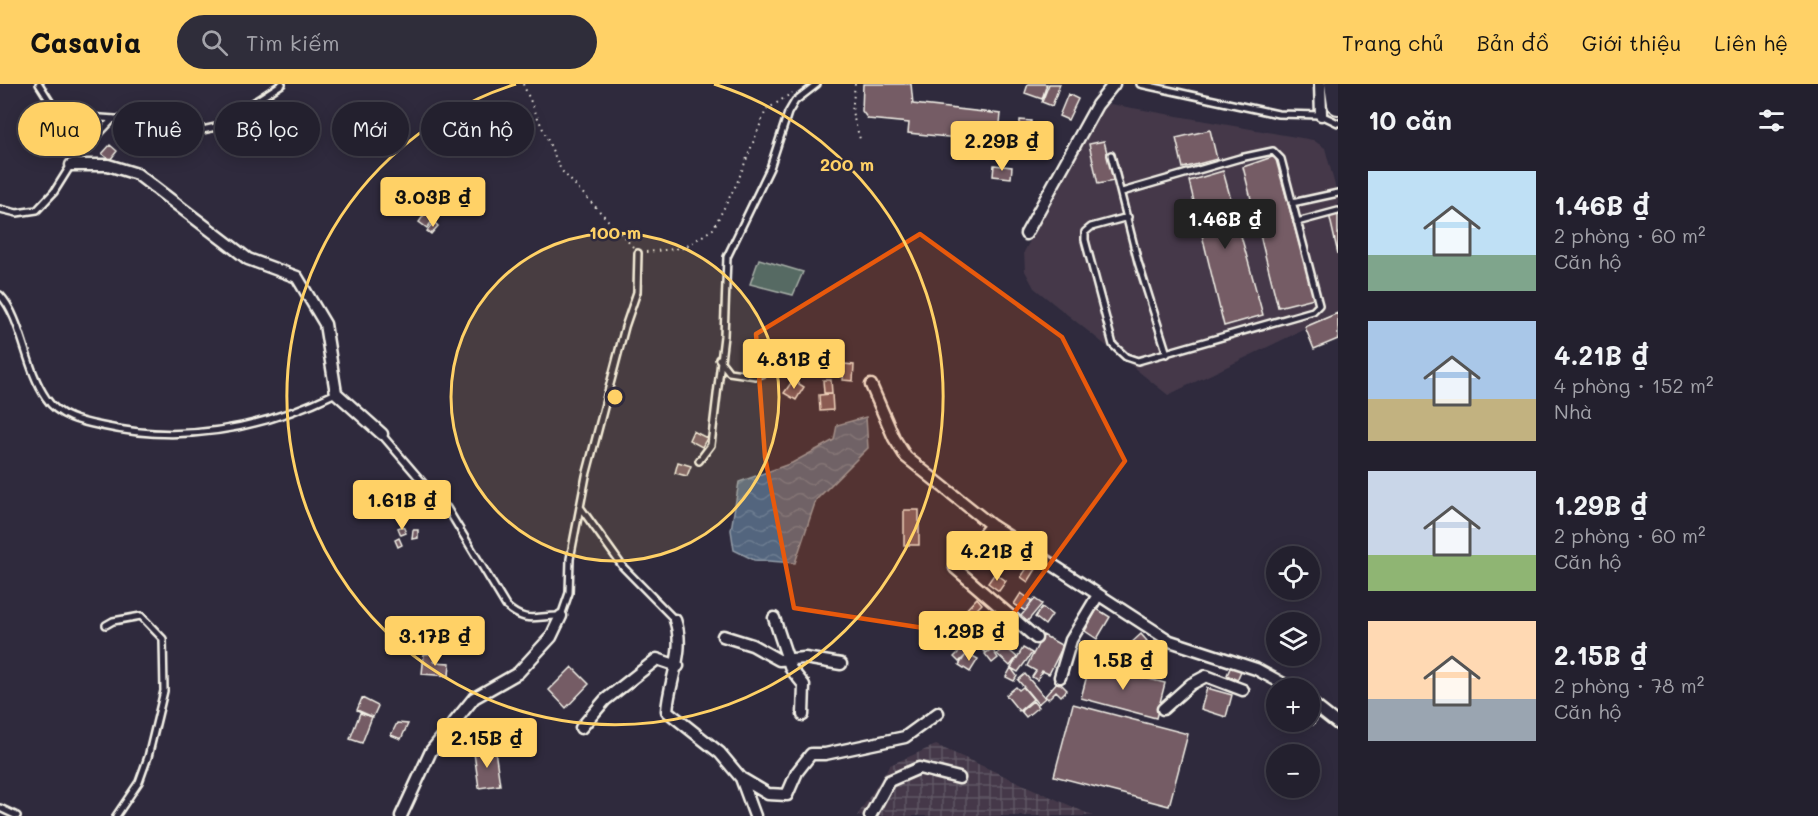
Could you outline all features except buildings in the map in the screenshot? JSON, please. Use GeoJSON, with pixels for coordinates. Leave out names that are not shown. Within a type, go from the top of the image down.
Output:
{"type":"FeatureCollection","features":[{"type":"Feature","properties":{"kind":"highway"},"geometry":{"type":"LineString","coordinates":[[1335,84],[1338,104]]}},
{"type":"Feature","properties":{"kind":"street"},"geometry":{"type":"LineString","coordinates":[[1026,234],[1096,105],[1114,84]]}},
{"type":"Feature","properties":{"kind":"street"},"geometry":{"type":"LineString","coordinates":[[1320,84],[1321,115]]}},
{"type":"Feature","properties":{"kind":"street"},"geometry":{"type":"LineString","coordinates":[[71,165],[108,165],[137,174],[248,259],[297,277],[325,324],[336,393],[382,434]]}},
{"type":"Feature","properties":{"kind":"street"},"geometry":{"type":"LineString","coordinates":[[871,385],[894,438],[906,457],[991,525],[1170,641],[1256,669],[1273,678]]}},
{"type":"Feature","properties":{"kind":"street"},"geometry":{"type":"LineString","coordinates":[[991,525],[955,568],[1036,638]]}},
{"type":"Feature","properties":{"kind":"street"},"geometry":{"type":"LineString","coordinates":[[1060,677],[1071,640],[1098,595]]}},
{"type":"Feature","properties":{"kind":"street"},"geometry":{"type":"LineString","coordinates":[[401,816],[431,751],[445,733],[474,698],[518,673],[551,637],[561,616]]}},
{"type":"Feature","properties":{"kind":"street"},"geometry":{"type":"LineString","coordinates":[[774,618],[791,669],[804,685],[803,715]]}},
{"type":"Feature","properties":{"kind":"street"},"geometry":{"type":"LineString","coordinates":[[675,620],[679,632],[678,666],[668,689],[667,711],[720,753],[741,778],[768,794],[788,795],[797,772],[811,754],[825,754],[905,737],[938,712]]}},
{"type":"Feature","properties":{"kind":"street"},"geometry":{"type":"LineString","coordinates":[[723,636],[752,645],[779,660],[823,659],[842,664]]}},
{"type":"Feature","properties":{"kind":"street"},"geometry":{"type":"LineString","coordinates":[[581,728],[605,700],[657,659],[678,666]]}},
{"type":"Feature","properties":{"kind":"street"},"geometry":{"type":"LineString","coordinates":[[1163,709],[1191,684],[1206,676],[1243,690]]}},
{"type":"Feature","properties":{"kind":"street"},"geometry":{"type":"LineString","coordinates":[[1320,710],[1338,724]]}},
{"type":"Feature","properties":{"kind":"street"},"geometry":{"type":"LineString","coordinates":[[870,816],[888,781],[918,768],[959,778]]}},
{"type":"Feature","properties":{"kind":"street"},"geometry":{"type":"LineString","coordinates":[[741,778],[755,816]]}},
{"type":"Feature","properties":{"kind":"lane"},"geometry":{"type":"LineString","coordinates":[[39,84],[56,111],[73,116],[113,119]]}},
{"type":"Feature","properties":{"kind":"lane"},"geometry":{"type":"LineString","coordinates":[[203,130],[216,127],[282,84]]}},
{"type":"Feature","properties":{"kind":"lane"},"geometry":{"type":"LineString","coordinates":[[699,461],[711,445],[719,359],[724,336],[727,257],[770,168],[788,113],[795,101],[816,84]]}},
{"type":"Feature","properties":{"kind":"lane"},"geometry":{"type":"LineString","coordinates":[[1140,84],[1278,114],[1321,115],[1338,123]]}},
{"type":"Feature","properties":{"kind":"lane"},"geometry":{"type":"LineString","coordinates":[[0,209],[17,213],[37,210],[54,192],[71,165],[113,119]]}},
{"type":"Feature","properties":{"kind":"lane"},"geometry":{"type":"LineString","coordinates":[[1122,192],[1240,158],[1273,151],[1281,159],[1319,304],[1313,311],[1167,354],[1138,361],[1126,357],[1113,345],[1085,240],[1085,232],[1091,227],[1128,217]]}},
{"type":"Feature","properties":{"kind":"lane"},"geometry":{"type":"LineString","coordinates":[[1111,155],[1138,262],[1167,354]]}},
{"type":"Feature","properties":{"kind":"lane"},"geometry":{"type":"LineString","coordinates":[[1292,203],[1338,193]]}},
{"type":"Feature","properties":{"kind":"lane"},"geometry":{"type":"LineString","coordinates":[[1296,222],[1338,211]]}},
{"type":"Feature","properties":{"kind":"lane"},"geometry":{"type":"LineString","coordinates":[[382,434],[425,485],[427,492],[447,508],[506,606],[519,618],[561,616],[568,593],[570,559],[580,507],[625,327],[638,292],[638,253]]}},
{"type":"Feature","properties":{"kind":"lane"},"geometry":{"type":"LineString","coordinates":[[0,296],[10,305],[30,371],[47,401],[73,420],[122,430],[166,434],[230,429],[296,412],[336,393]]}},
{"type":"Feature","properties":{"kind":"lane"},"geometry":{"type":"LineString","coordinates":[[719,359],[729,372],[756,376],[764,373]]}},
{"type":"Feature","properties":{"kind":"lane"},"geometry":{"type":"LineString","coordinates":[[580,507],[623,567],[675,620]]}},
{"type":"Feature","properties":{"kind":"lane"},"geometry":{"type":"LineString","coordinates":[[106,625],[113,621],[141,616],[163,639],[164,691],[148,757],[139,782],[116,816]]}},
{"type":"Feature","properties":{"kind":"lane"},"geometry":{"type":"LineString","coordinates":[[0,808],[17,816]]}},
{"type":"Feature","properties":{"kind":"path"},"geometry":{"type":"LineString","coordinates":[[523,84],[561,170],[638,253],[684,248],[713,230],[737,183],[766,111],[788,94],[809,90]]}},
{"type":"Feature","properties":{"kind":"path"},"geometry":{"type":"LineString","coordinates":[[855,84],[852,112],[860,139]]}},
{"type":"Feature","properties":{"kind":"highlighted area"},"geometry":{"type":"Polygon","coordinates":[[[920,234],[1062,337],[1125,461],[995,639],[794,608],[765,457],[756,334],[920,234]]]}},
{"type":"Feature","properties":{"kind":"shaded area"},"geometry":{"type":"Polygon","coordinates":[[[1110,104],[1313,140],[1325,148],[1338,197],[1338,313],[1168,395],[1034,288],[1025,271],[1024,252],[1102,107],[1110,104]]]}},
{"type":"Feature","properties":{"kind":"shaded area"},"geometry":{"type":"Polygon","coordinates":[[[936,745],[1093,816],[857,816],[890,765],[936,745]]]}},
{"type":"Feature","properties":{"kind":"green space"},"geometry":{"type":"Polygon","coordinates":[[[759,259],[803,272],[793,295],[750,284],[759,259]]]}},
{"type":"Feature","properties":{"kind":"water"},"geometry":{"type":"Polygon","coordinates":[[[866,417],[868,448],[816,500],[795,563],[754,560],[734,550],[731,530],[739,482],[792,463],[834,440],[837,425],[866,417]]]}}]}
